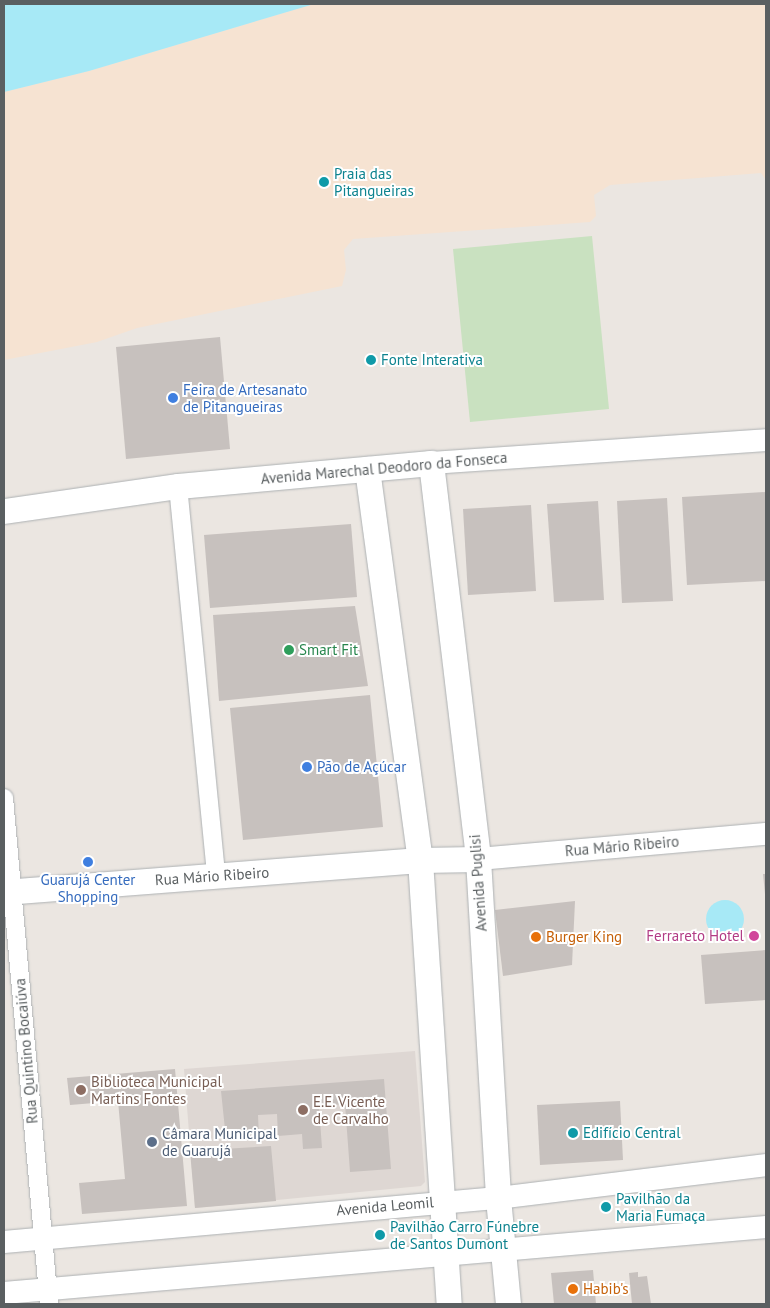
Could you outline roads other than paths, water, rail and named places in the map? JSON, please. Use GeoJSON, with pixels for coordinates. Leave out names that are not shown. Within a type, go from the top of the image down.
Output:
{"type":"FeatureCollection","features":[{"type":"Feature","properties":{"kind":"main road","name":"Avenida Marechal Deodoro da Fonseca"},"geometry":{"type":"LineString","coordinates":[[4,511],[178,486],[431,463]]}},
{"type":"Feature","properties":{"kind":"main road","name":"Avenida Puglisi"},"geometry":{"type":"LineString","coordinates":[[431,463],[478,859],[498,1198],[508,1304]]}},
{"type":"Feature","properties":{"kind":"main road"},"geometry":{"type":"LineString","coordinates":[[368,469],[420,860],[449,1304]]}},
{"type":"Feature","properties":{"kind":"main road","name":"Rua Mário Ribeiro"},"geometry":{"type":"LineString","coordinates":[[7,892],[420,860],[478,859]]}},
{"type":"Feature","properties":{"kind":"street","name":"Avenida Marechal Deodoro da Fonseca"},"geometry":{"type":"LineString","coordinates":[[431,463],[766,440]]}},
{"type":"Feature","properties":{"kind":"street"},"geometry":{"type":"LineString","coordinates":[[178,486],[216,876]]}},
{"type":"Feature","properties":{"kind":"street","name":"Rua Quintino Bocaiúva"},"geometry":{"type":"LineString","coordinates":[[4,798],[7,892],[48,1296]]}},
{"type":"Feature","properties":{"kind":"street","name":"Rua Mário Ribeiro"},"geometry":{"type":"LineString","coordinates":[[478,859],[766,834]]}},
{"type":"Feature","properties":{"kind":"street","name":"Avenida Leomil"},"geometry":{"type":"LineString","coordinates":[[4,1242],[441,1201],[498,1198],[766,1165]]}},
{"type":"Feature","properties":{"kind":"street"},"geometry":{"type":"LineString","coordinates":[[4,1293],[48,1296],[445,1255],[766,1228]]}},
{"type":"Feature","properties":{"kind":"water"},"geometry":{"type":"Polygon","coordinates":[[[4,4],[314,4],[89,71],[4,92],[4,4]]]}},
{"type":"Feature","properties":{"kind":"water"},"geometry":{"type":"Polygon","coordinates":[[[725,900],[739,905],[744,919],[739,933],[725,938],[711,933],[706,919],[711,905],[725,900]]]}},
{"type":"Feature","properties":{"kind":"place","name":"Praia das Pitangueiras"},"geometry":{"type":"Point","coordinates":[324,182]}},
{"type":"Feature","properties":{"kind":"place","name":"Fonte Interativa"},"geometry":{"type":"Point","coordinates":[371,360]}},
{"type":"Feature","properties":{"kind":"place","name":"Feira de Artesanato de Pitangueiras"},"geometry":{"type":"Point","coordinates":[173,398]}},
{"type":"Feature","properties":{"kind":"place","name":"Smart Fit"},"geometry":{"type":"Point","coordinates":[289,650]}},
{"type":"Feature","properties":{"kind":"place","name":"Pão de Açúcar"},"geometry":{"type":"Point","coordinates":[307,767]}},
{"type":"Feature","properties":{"kind":"place","name":"Guarujá Center Shopping"},"geometry":{"type":"Point","coordinates":[88,862]}},
{"type":"Feature","properties":{"kind":"place","name":"Ferrareto Hotel"},"geometry":{"type":"Point","coordinates":[754,936]}},
{"type":"Feature","properties":{"kind":"place","name":"Burger King"},"geometry":{"type":"Point","coordinates":[536,937]}},
{"type":"Feature","properties":{"kind":"place","name":"Biblioteca Municipal Martins Fontes"},"geometry":{"type":"Point","coordinates":[81,1090]}},
{"type":"Feature","properties":{"kind":"place","name":"E.E. Vicente de Carvalho"},"geometry":{"type":"Point","coordinates":[303,1110]}},
{"type":"Feature","properties":{"kind":"place","name":"Edifício Central"},"geometry":{"type":"Point","coordinates":[573,1133]}},
{"type":"Feature","properties":{"kind":"place","name":"Câmara Municipal de Guarujá"},"geometry":{"type":"Point","coordinates":[152,1142]}},
{"type":"Feature","properties":{"kind":"place","name":"Pavilhão da Maria Fumaça"},"geometry":{"type":"Point","coordinates":[606,1207]}},
{"type":"Feature","properties":{"kind":"place","name":"Pavilhão Carro Fúnebre de Santos Dumont"},"geometry":{"type":"Point","coordinates":[380,1235]}},
{"type":"Feature","properties":{"kind":"place","name":"Habib's"},"geometry":{"type":"Point","coordinates":[573,1289]}}]}
